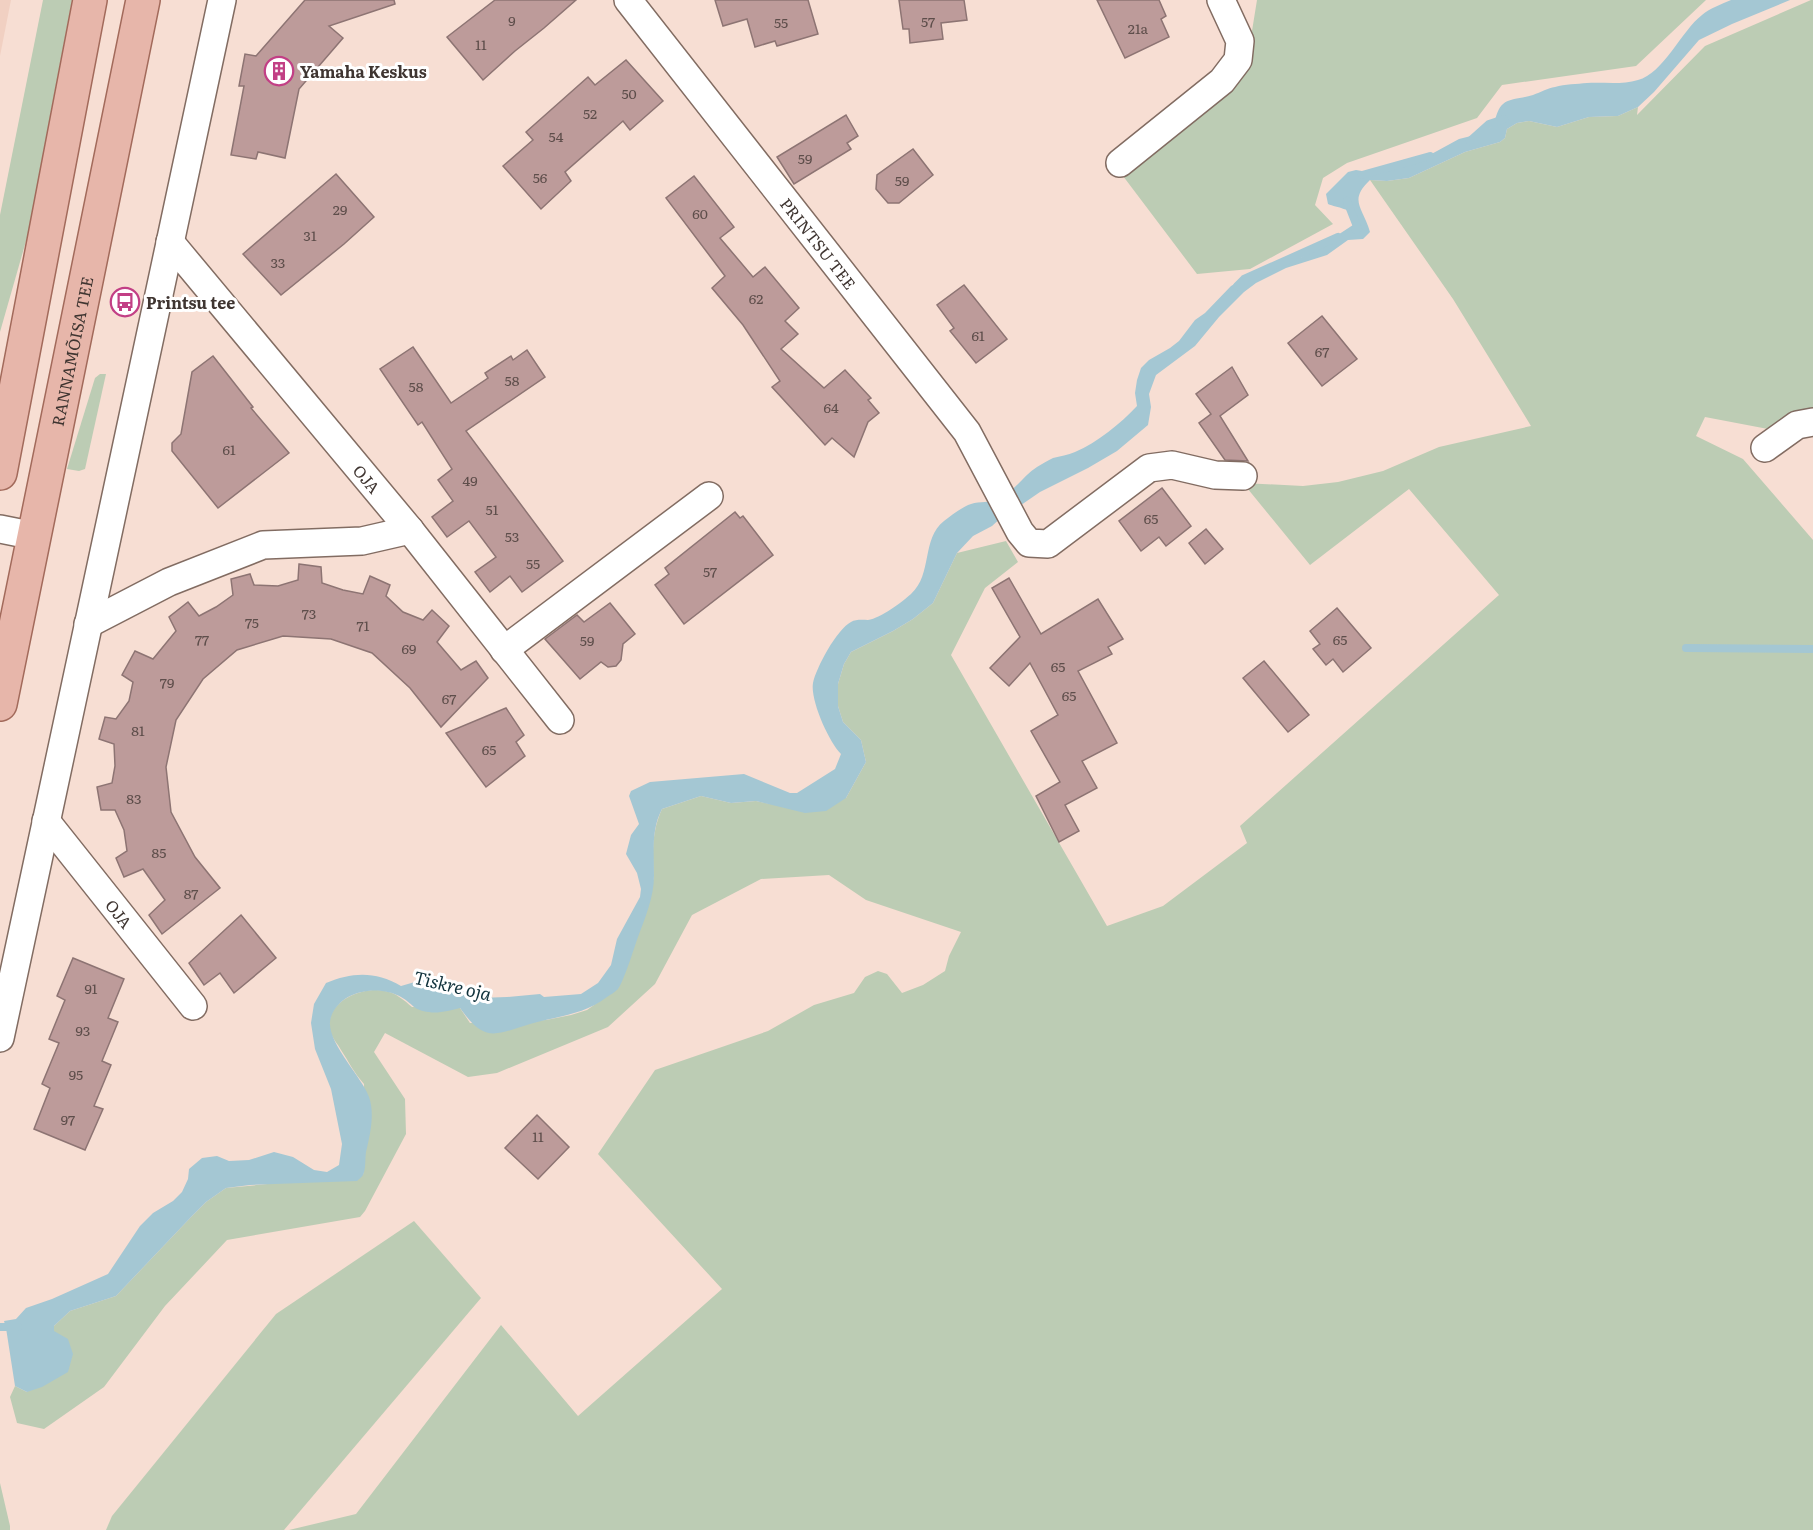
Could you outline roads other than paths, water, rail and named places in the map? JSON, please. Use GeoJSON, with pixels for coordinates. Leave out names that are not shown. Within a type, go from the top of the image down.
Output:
{"type":"FeatureCollection","features":[{"type":"Feature","properties":{"kind":"main road"},"geometry":{"type":"LineString","coordinates":[[0,473],[90,0]]}},
{"type":"Feature","properties":{"kind":"main road","name":"RANNAMÕISA TEE"},"geometry":{"type":"LineString","coordinates":[[0,704],[143,0]]}},
{"type":"Feature","properties":{"kind":"street"},"geometry":{"type":"LineString","coordinates":[[0,1038],[222,0]]}},
{"type":"Feature","properties":{"kind":"street","name":"PRINTSU TEE"},"geometry":{"type":"LineString","coordinates":[[628,0],[967,432],[1020,532],[1029,543],[1048,544],[1149,468],[1172,465],[1215,475],[1243,476]]}},
{"type":"Feature","properties":{"kind":"street"},"geometry":{"type":"LineString","coordinates":[[1120,163],[1222,81],[1238,60],[1240,41],[1221,0]]}},
{"type":"Feature","properties":{"kind":"street","name":"OJA"},"geometry":{"type":"LineString","coordinates":[[170,242],[410,530],[560,720]]}},
{"type":"Feature","properties":{"kind":"street"},"geometry":{"type":"LineString","coordinates":[[1765,448],[1797,425],[1813,422]]}},
{"type":"Feature","properties":{"kind":"street"},"geometry":{"type":"LineString","coordinates":[[504,650],[709,496]]}},
{"type":"Feature","properties":{"kind":"street"},"geometry":{"type":"LineString","coordinates":[[0,529],[35,536]]}},
{"type":"Feature","properties":{"kind":"street"},"geometry":{"type":"LineString","coordinates":[[88,624],[169,582],[263,545],[362,541],[410,530]]}},
{"type":"Feature","properties":{"kind":"street","name":"OJA"},"geometry":{"type":"LineString","coordinates":[[46,821],[193,1006]]}},
{"type":"Feature","properties":{"kind":"water"},"geometry":{"type":"Polygon","coordinates":[[[1731,0],[1790,0],[1699,40],[1654,92],[1638,107],[1618,116],[1589,117],[1557,127],[1529,121],[1517,123],[1507,129],[1505,138],[1500,142],[1465,152],[1409,178],[1387,181],[1370,180],[1363,187],[1358,199],[1370,232],[1363,239],[1348,240],[1327,255],[1286,268],[1256,283],[1244,292],[1195,346],[1156,375],[1149,394],[1151,407],[1148,425],[1117,451],[1040,492],[1004,515],[992,526],[973,536],[957,553],[933,603],[893,631],[851,652],[844,664],[838,684],[838,706],[843,722],[861,740],[866,762],[846,798],[826,811],[805,813],[756,801],[731,803],[701,796],[662,809],[655,833],[654,884],[651,900],[623,979],[614,992],[589,1008],[499,1033],[491,1033],[476,1027],[460,1008],[440,1012],[424,1011],[392,993],[372,990],[351,995],[343,1001],[331,1017],[330,1026],[344,1057],[365,1088],[372,1110],[363,1175],[357,1181],[226,1188],[206,1202],[116,1296],[70,1311],[54,1326],[54,1331],[68,1339],[73,1354],[68,1372],[42,1387],[27,1392],[15,1386],[4,1321],[16,1319],[26,1308],[108,1274],[140,1226],[153,1213],[173,1201],[182,1192],[188,1179],[189,1169],[202,1158],[217,1156],[229,1161],[249,1160],[274,1152],[293,1157],[314,1170],[327,1172],[339,1165],[342,1144],[331,1089],[315,1049],[311,1023],[314,1004],[326,983],[345,977],[364,975],[382,978],[401,986],[432,977],[451,983],[479,998],[581,994],[598,983],[611,965],[617,939],[640,897],[641,889],[637,873],[626,854],[631,835],[639,824],[629,796],[631,791],[650,782],[744,774],[790,793],[797,793],[835,769],[841,754],[821,720],[814,700],[813,683],[823,659],[845,626],[853,621],[873,619],[911,594],[922,577],[932,537],[937,528],[950,516],[971,504],[998,499],[1037,467],[1053,458],[1084,448],[1123,419],[1137,406],[1135,393],[1141,368],[1149,360],[1179,341],[1195,320],[1231,286],[1247,277],[1302,257],[1353,225],[1355,219],[1353,215],[1348,210],[1328,204],[1326,194],[1348,172],[1356,170],[1374,173],[1426,157],[1459,139],[1483,133],[1494,125],[1499,109],[1507,101],[1563,85],[1626,82],[1647,76],[1664,61],[1702,15],[1731,0]]]}},
{"type":"Feature","properties":{"kind":"waterway"},"geometry":{"type":"LineString","coordinates":[[1470,141],[1489,124],[1504,119]]}},
{"type":"Feature","properties":{"kind":"waterway"},"geometry":{"type":"LineString","coordinates":[[1362,175],[1430,156]]}},
{"type":"Feature","properties":{"kind":"waterway"},"geometry":{"type":"LineString","coordinates":[[1347,201],[1358,229],[1355,230]]}},
{"type":"Feature","properties":{"kind":"waterway"},"geometry":{"type":"LineString","coordinates":[[1237,286],[1244,279],[1338,237]]}},
{"type":"Feature","properties":{"kind":"waterway"},"geometry":{"type":"LineString","coordinates":[[1686,648],[1813,649]]}},
{"type":"Feature","properties":{"kind":"waterway","name":"Tiskre oja"},"geometry":{"type":"LineString","coordinates":[[0,1327],[18,1327]]}},
{"type":"Feature","properties":{"kind":"place","name":"Yamaha Keskus"},"geometry":{"type":"Point","coordinates":[279,71]}},
{"type":"Feature","properties":{"kind":"place","name":"Printsu tee"},"geometry":{"type":"Point","coordinates":[125,302]}}]}
